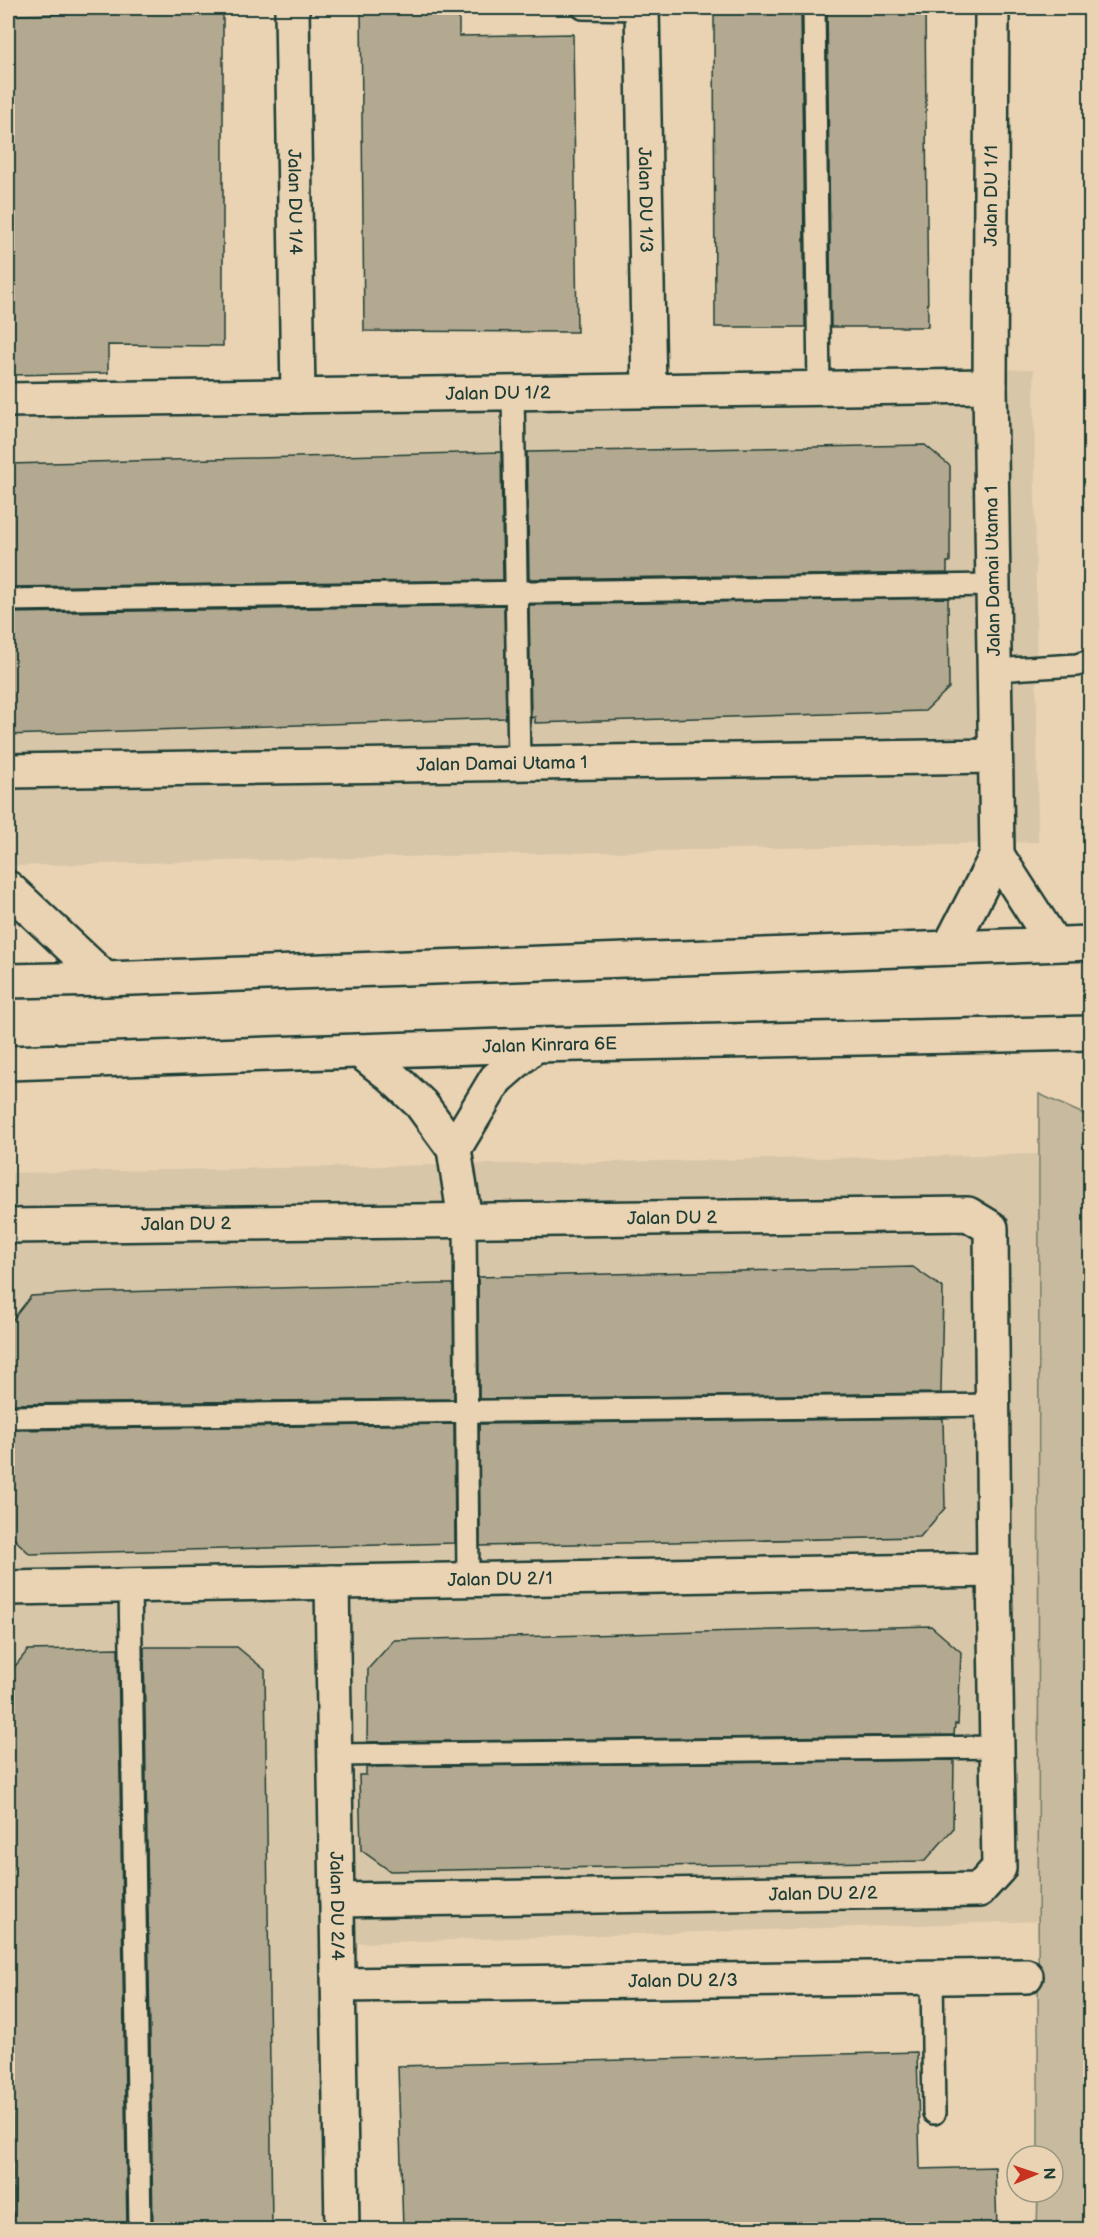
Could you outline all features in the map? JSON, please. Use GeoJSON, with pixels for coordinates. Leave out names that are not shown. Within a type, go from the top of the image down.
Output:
{"type":"FeatureCollection","features":[{"type":"Feature","properties":{"kind":"street","name":"Jalan DU 1/4"},"geometry":{"type":"LineString","coordinates":[[292,8],[298,396]]}},
{"type":"Feature","properties":{"kind":"street","name":"Jalan DU 1/3"},"geometry":{"type":"LineString","coordinates":[[642,8],[649,391]]}},
{"type":"Feature","properties":{"kind":"street","name":"Jalan DU 1/1"},"geometry":{"type":"LineString","coordinates":[[990,386],[992,8]]}},
{"type":"Feature","properties":{"kind":"street","name":"Jalan DU 1/2"},"geometry":{"type":"LineString","coordinates":[[8,400],[990,386]]}},
{"type":"Feature","properties":{"kind":"street","name":"Jalan Damai Utama 1"},"geometry":{"type":"LineString","coordinates":[[949,948],[997,855],[990,386]]}},
{"type":"Feature","properties":{"kind":"street","name":"Jalan Damai Utama 1"},"geometry":{"type":"LineString","coordinates":[[8,771],[995,756]]}},
{"type":"Feature","properties":{"kind":"street"},"geometry":{"type":"LineString","coordinates":[[997,855],[1054,944]]}},
{"type":"Feature","properties":{"kind":"street"},"geometry":{"type":"LineString","coordinates":[[8,888],[105,979]]}},
{"type":"Feature","properties":{"kind":"street"},"geometry":{"type":"LineString","coordinates":[[8,981],[1090,943]]}},
{"type":"Feature","properties":{"kind":"street","name":"Jalan Kinrara 6E"},"geometry":{"type":"LineString","coordinates":[[8,1063],[535,1045],[1090,1033]]}},
{"type":"Feature","properties":{"kind":"street"},"geometry":{"type":"LineString","coordinates":[[454,1149],[496,1079],[535,1045]]}},
{"type":"Feature","properties":{"kind":"street"},"geometry":{"type":"LineString","coordinates":[[360,1051],[389,1074],[420,1104],[454,1149],[465,1220]]}},
{"type":"Feature","properties":{"kind":"street","name":"Jalan DU 2"},"geometry":{"type":"LineString","coordinates":[[8,1226],[968,1214],[991,1228],[994,1569]]}},
{"type":"Feature","properties":{"kind":"street","name":"Jalan DU 2/1"},"geometry":{"type":"LineString","coordinates":[[8,1588],[994,1569]]}},
{"type":"Feature","properties":{"kind":"street","name":"Jalan DU 2/2"},"geometry":{"type":"LineString","coordinates":[[337,1900],[979,1890],[999,1868],[994,1569]]}},
{"type":"Feature","properties":{"kind":"street","name":"Jalan DU 2/4"},"geometry":{"type":"LineString","coordinates":[[332,1582],[342,2229]]}},
{"type":"Feature","properties":{"kind":"street","name":"Jalan DU 2/3"},"geometry":{"type":"LineString","coordinates":[[339,1985],[1026,1976]]}},
{"type":"Feature","properties":{"kind":"lane"},"geometry":{"type":"LineString","coordinates":[[583,8],[642,8]]}},
{"type":"Feature","properties":{"kind":"lane"},"geometry":{"type":"LineString","coordinates":[[814,8],[819,388]]}},
{"type":"Feature","properties":{"kind":"lane"},"geometry":{"type":"LineString","coordinates":[[513,393],[519,763]]}},
{"type":"Feature","properties":{"kind":"lane"},"geometry":{"type":"LineString","coordinates":[[8,600],[993,585]]}},
{"type":"Feature","properties":{"kind":"lane"},"geometry":{"type":"LineString","coordinates":[[994,670],[1077,665],[1090,661]]}},
{"type":"Feature","properties":{"kind":"lane"},"geometry":{"type":"LineString","coordinates":[[465,1220],[468,1579]]}},
{"type":"Feature","properties":{"kind":"lane"},"geometry":{"type":"LineString","coordinates":[[8,1417],[993,1405]]}},
{"type":"Feature","properties":{"kind":"lane"},"geometry":{"type":"LineString","coordinates":[[130,1586],[140,2229]]}},
{"type":"Feature","properties":{"kind":"lane"},"geometry":{"type":"LineString","coordinates":[[336,1755],[998,1747]]}},
{"type":"Feature","properties":{"kind":"lane"},"geometry":{"type":"LineString","coordinates":[[932,1978],[934,2113]]}},
{"type":"Feature","properties":{"kind":"shaded area"},"geometry":{"type":"Polygon","coordinates":[[[1034,369],[1038,842],[8,866],[8,387],[1034,369]]]}},
{"type":"Feature","properties":{"kind":"shaded area"},"geometry":{"type":"Polygon","coordinates":[[[1039,1094],[1090,1117],[1090,2229],[1037,2229],[1038,2204],[1065,2204],[1065,2144],[1038,2144],[1039,1094]]]}},
{"type":"Feature","properties":{"kind":"shaded area"},"geometry":{"type":"Polygon","coordinates":[[[1038,1154],[1038,1921],[358,1943],[361,2229],[8,2229],[8,1173],[1038,1154]]]}},
{"type":"Feature","properties":{"kind":"building"},"geometry":{"type":"Polygon","coordinates":[[[131,8],[223,8],[223,346],[108,345],[108,373],[11,375],[8,15],[131,13],[131,8]]]}},
{"type":"Feature","properties":{"kind":"building"},"geometry":{"type":"Polygon","coordinates":[[[361,8],[459,8],[459,36],[573,34],[577,332],[364,331],[361,8]]]}},
{"type":"Feature","properties":{"kind":"building"},"geometry":{"type":"Polygon","coordinates":[[[714,8],[801,8],[805,327],[715,327],[714,8]]]}},
{"type":"Feature","properties":{"kind":"building"},"geometry":{"type":"Polygon","coordinates":[[[827,8],[925,8],[928,327],[831,327],[827,8]]]}},
{"type":"Feature","properties":{"kind":"building"},"geometry":{"type":"Polygon","coordinates":[[[925,445],[950,466],[950,562],[947,562],[947,573],[529,579],[527,452],[925,445]]]}},
{"type":"Feature","properties":{"kind":"building"},"geometry":{"type":"Polygon","coordinates":[[[501,452],[503,580],[8,587],[8,464],[501,452]]]}},
{"type":"Feature","properties":{"kind":"building"},"geometry":{"type":"Polygon","coordinates":[[[948,598],[949,688],[925,711],[535,723],[535,717],[531,718],[529,605],[948,598]]]}},
{"type":"Feature","properties":{"kind":"building"},"geometry":{"type":"Polygon","coordinates":[[[504,605],[506,718],[8,735],[8,613],[504,605]]]}},
{"type":"Feature","properties":{"kind":"building"},"geometry":{"type":"Polygon","coordinates":[[[913,1267],[943,1288],[941,1393],[479,1399],[478,1277],[913,1267]]]}},
{"type":"Feature","properties":{"kind":"building"},"geometry":{"type":"Polygon","coordinates":[[[453,1284],[454,1399],[11,1404],[10,1323],[31,1296],[453,1284]]]}},
{"type":"Feature","properties":{"kind":"building"},"geometry":{"type":"Polygon","coordinates":[[[943,1419],[945,1508],[920,1537],[480,1546],[479,1424],[943,1419]]]}},
{"type":"Feature","properties":{"kind":"building"},"geometry":{"type":"Polygon","coordinates":[[[454,1424],[455,1543],[30,1554],[8,1533],[8,1441],[11,1441],[11,1430],[454,1424]]]}},
{"type":"Feature","properties":{"kind":"building"},"geometry":{"type":"Polygon","coordinates":[[[931,1626],[961,1652],[958,1724],[955,1724],[954,1735],[367,1742],[368,1669],[394,1640],[931,1626]]]}},
{"type":"Feature","properties":{"kind":"building"},"geometry":{"type":"Polygon","coordinates":[[[144,1647],[237,1647],[265,1670],[272,2229],[153,2229],[144,1647]]]}},
{"type":"Feature","properties":{"kind":"building"},"geometry":{"type":"Polygon","coordinates":[[[118,1648],[127,2229],[14,2229],[8,1675],[28,1650],[118,1648]]]}},
{"type":"Feature","properties":{"kind":"building"},"geometry":{"type":"Polygon","coordinates":[[[954,1760],[953,1829],[925,1861],[390,1871],[361,1850],[359,1775],[366,1775],[366,1767],[954,1760]]]}},
{"type":"Feature","properties":{"kind":"building"},"geometry":{"type":"Polygon","coordinates":[[[917,2052],[920,2169],[995,2167],[997,2229],[403,2229],[398,2066],[917,2052]]]}}]}
